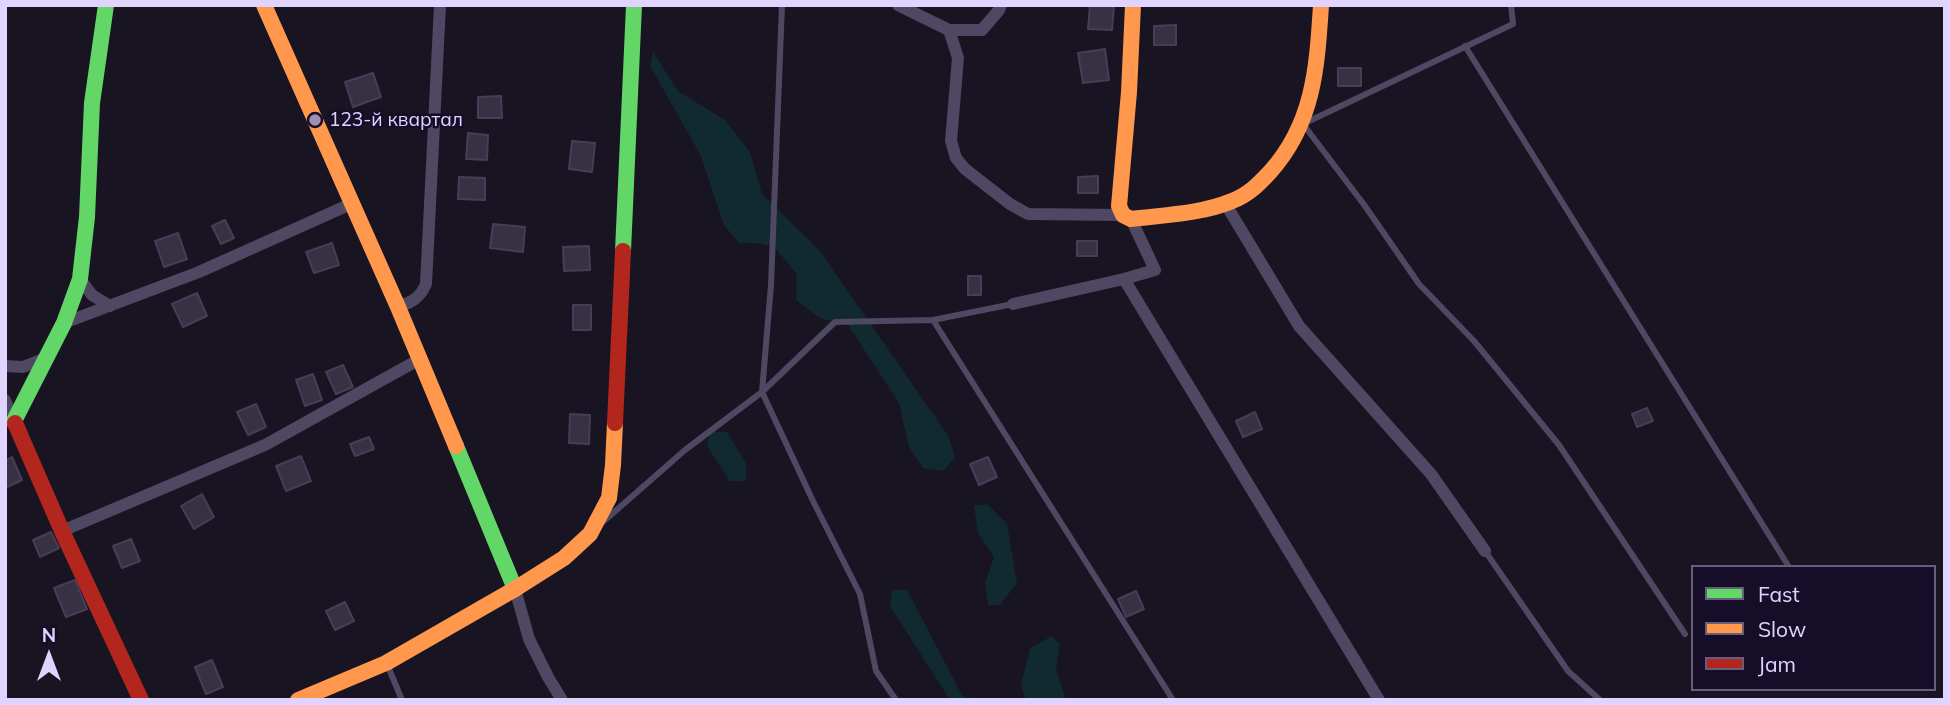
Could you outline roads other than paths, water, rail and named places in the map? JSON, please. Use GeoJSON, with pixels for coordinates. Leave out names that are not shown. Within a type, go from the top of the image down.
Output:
{"type":"FeatureCollection","features":[{"type":"Feature","properties":{"kind":"street"},"geometry":{"type":"LineString","coordinates":[[14,421],[64,323],[80,279],[87,217],[92,103],[106,5]]}},
{"type":"Feature","properties":{"kind":"street"},"geometry":{"type":"LineString","coordinates":[[264,5],[420,359],[515,589],[529,639],[562,700]]}},
{"type":"Feature","properties":{"kind":"street"},"geometry":{"type":"LineString","coordinates":[[398,307],[416,300],[426,284],[440,5]]}},
{"type":"Feature","properties":{"kind":"street"},"geometry":{"type":"LineString","coordinates":[[298,700],[386,663],[564,558],[590,534],[609,498],[613,465],[634,5]]}},
{"type":"Feature","properties":{"kind":"street"},"geometry":{"type":"LineString","coordinates":[[898,5],[948,30],[982,30],[1001,5]]}},
{"type":"Feature","properties":{"kind":"street"},"geometry":{"type":"LineString","coordinates":[[1013,304],[1155,270],[1119,206],[1133,5]]}},
{"type":"Feature","properties":{"kind":"street"},"geometry":{"type":"LineString","coordinates":[[948,30],[958,58],[951,141],[956,158],[965,169],[1027,214],[1127,217],[1211,208],[1246,195],[1281,162],[1303,124],[1315,79],[1321,5]]}},
{"type":"Feature","properties":{"kind":"street"},"geometry":{"type":"LineString","coordinates":[[64,323],[199,272],[353,203]]}},
{"type":"Feature","properties":{"kind":"street"},"geometry":{"type":"LineString","coordinates":[[1224,203],[1298,326],[1431,474],[1485,551]]}},
{"type":"Feature","properties":{"kind":"street"},"geometry":{"type":"LineString","coordinates":[[80,279],[92,295],[110,306]]}},
{"type":"Feature","properties":{"kind":"street"},"geometry":{"type":"LineString","coordinates":[[1124,279],[1379,700]]}},
{"type":"Feature","properties":{"kind":"street"},"geometry":{"type":"LineString","coordinates":[[5,366],[23,367],[46,358]]}},
{"type":"Feature","properties":{"kind":"street"},"geometry":{"type":"LineString","coordinates":[[62,531],[265,445],[420,359]]}},
{"type":"Feature","properties":{"kind":"street"},"geometry":{"type":"LineString","coordinates":[[5,400],[62,531],[141,700]]}},
{"type":"Feature","properties":{"kind":"lane"},"geometry":{"type":"LineString","coordinates":[[782,5],[771,285],[762,392],[860,594],[876,671],[896,700]]}},
{"type":"Feature","properties":{"kind":"lane"},"geometry":{"type":"LineString","coordinates":[[1511,5],[1513,24],[1303,124],[1366,206],[1419,284],[1474,341],[1559,445],[1685,634]]}},
{"type":"Feature","properties":{"kind":"lane"},"geometry":{"type":"LineString","coordinates":[[1465,46],[1788,565]]}},
{"type":"Feature","properties":{"kind":"lane"},"geometry":{"type":"LineString","coordinates":[[590,534],[685,450],[762,392],[835,322],[933,320],[1013,304]]}},
{"type":"Feature","properties":{"kind":"lane"},"geometry":{"type":"LineString","coordinates":[[933,320],[1173,700]]}},
{"type":"Feature","properties":{"kind":"lane"},"geometry":{"type":"LineString","coordinates":[[1485,551],[1568,671],[1600,700]]}},
{"type":"Feature","properties":{"kind":"lane"},"geometry":{"type":"LineString","coordinates":[[386,663],[402,700]]}},
{"type":"Feature","properties":{"kind":"place","name":"123-й квартал"},"geometry":{"type":"Point","coordinates":[315,120]}}]}
